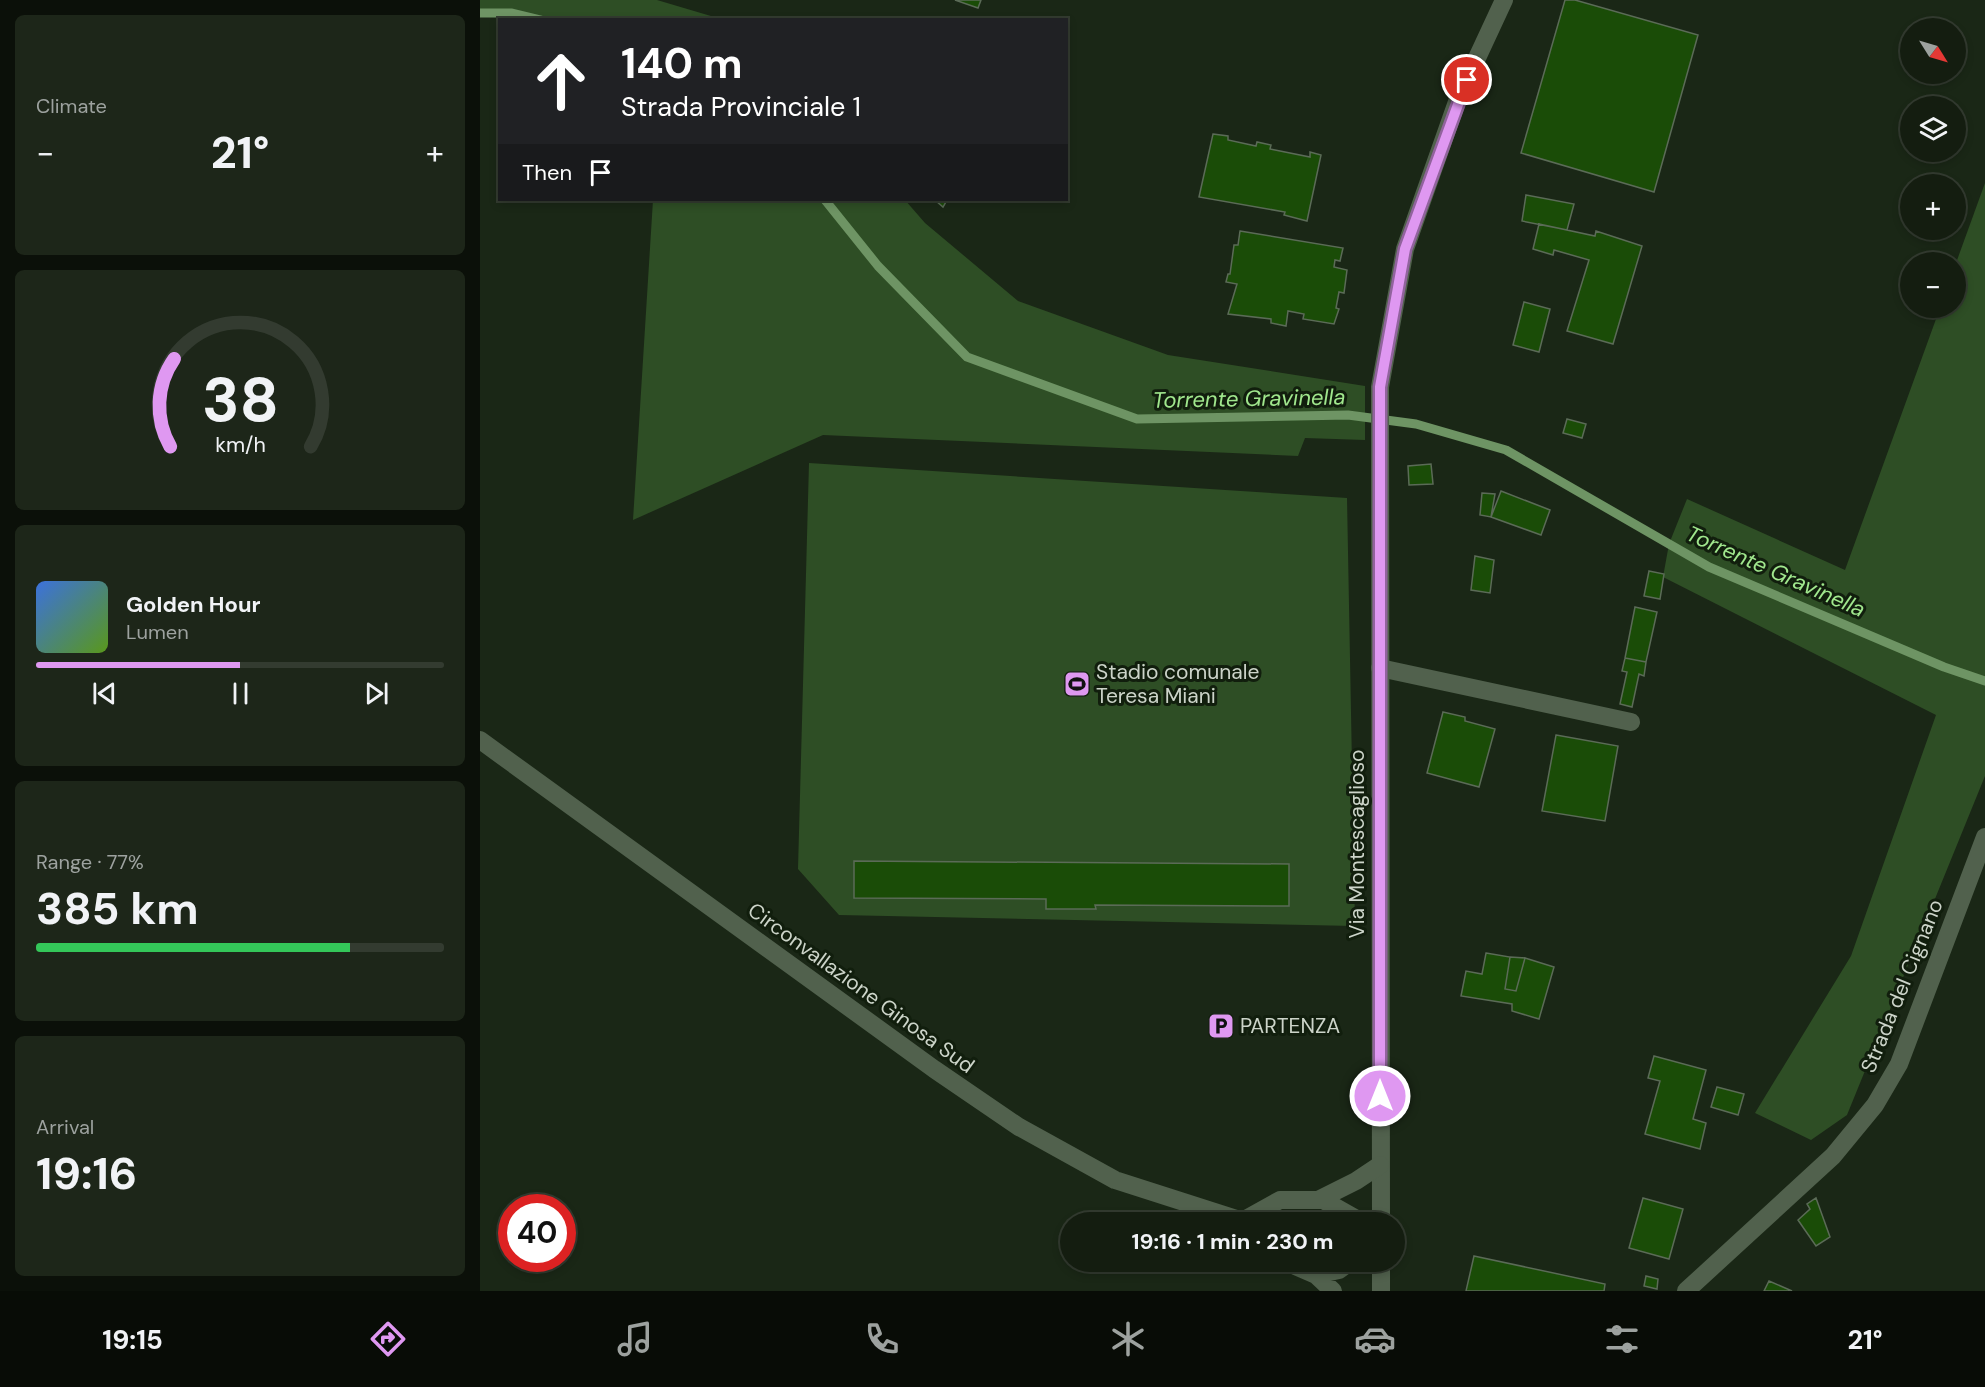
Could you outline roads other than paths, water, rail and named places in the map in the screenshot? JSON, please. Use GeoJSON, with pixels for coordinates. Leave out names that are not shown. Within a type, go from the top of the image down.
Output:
{"type":"FeatureCollection","features":[{"type":"Feature","properties":{"kind":"street","name":"Via Montescaglioso"},"geometry":{"type":"LineString","coordinates":[[1381,1212],[1380,387],[1405,249],[1458,99],[1504,0]]}},
{"type":"Feature","properties":{"kind":"street"},"geometry":{"type":"LineString","coordinates":[[1380,668],[1631,722]]}},
{"type":"Feature","properties":{"kind":"street","name":"Circonvallazione Ginosa Sud"},"geometry":{"type":"LineString","coordinates":[[480,740],[934,1069],[1019,1126],[1115,1180],[1216,1212]]}},
{"type":"Feature","properties":{"kind":"street","name":"Strada del Cignano"},"geometry":{"type":"LineString","coordinates":[[1686,1291],[1833,1156],[1875,1105],[1899,1064],[1985,837]]}},
{"type":"Feature","properties":{"kind":"street","name":"Circonvallazione Ginosa Sud"},"geometry":{"type":"LineString","coordinates":[[1260,1212],[1280,1200],[1318,1200],[1356,1181],[1380,1165]]}},
{"type":"Feature","properties":{"kind":"street","name":"Circonvallazione Ginosa Sud"},"geometry":{"type":"LineString","coordinates":[[1318,1200],[1342,1212]]}},
{"type":"Feature","properties":{"kind":"street"},"geometry":{"type":"LineString","coordinates":[[1309,1272],[1316,1275],[1333,1291]]}},
{"type":"Feature","properties":{"kind":"street"},"geometry":{"type":"LineString","coordinates":[[1316,1275],[1330,1272]]}},
{"type":"Feature","properties":{"kind":"street"},"geometry":{"type":"LineString","coordinates":[[1381,1272],[1381,1291]]}},
{"type":"Feature","properties":{"kind":"waterway","name":"Torrente Gravinella"},"geometry":{"type":"LineString","coordinates":[[480,13],[512,13],[533,18]]}},
{"type":"Feature","properties":{"kind":"waterway","name":"Torrente Gravinella"},"geometry":{"type":"LineString","coordinates":[[826,201],[878,266],[967,357],[1137,419],[1348,415],[1416,424],[1506,450],[1709,567],[1944,667],[1985,681]]}},
{"type":"Feature","properties":{"kind":"place","name":"Stadio comunale Teresa Miani"},"geometry":{"type":"Point","coordinates":[1077,684]}},
{"type":"Feature","properties":{"kind":"place","name":"PARTENZA"},"geometry":{"type":"Point","coordinates":[1221,1026]}}]}
